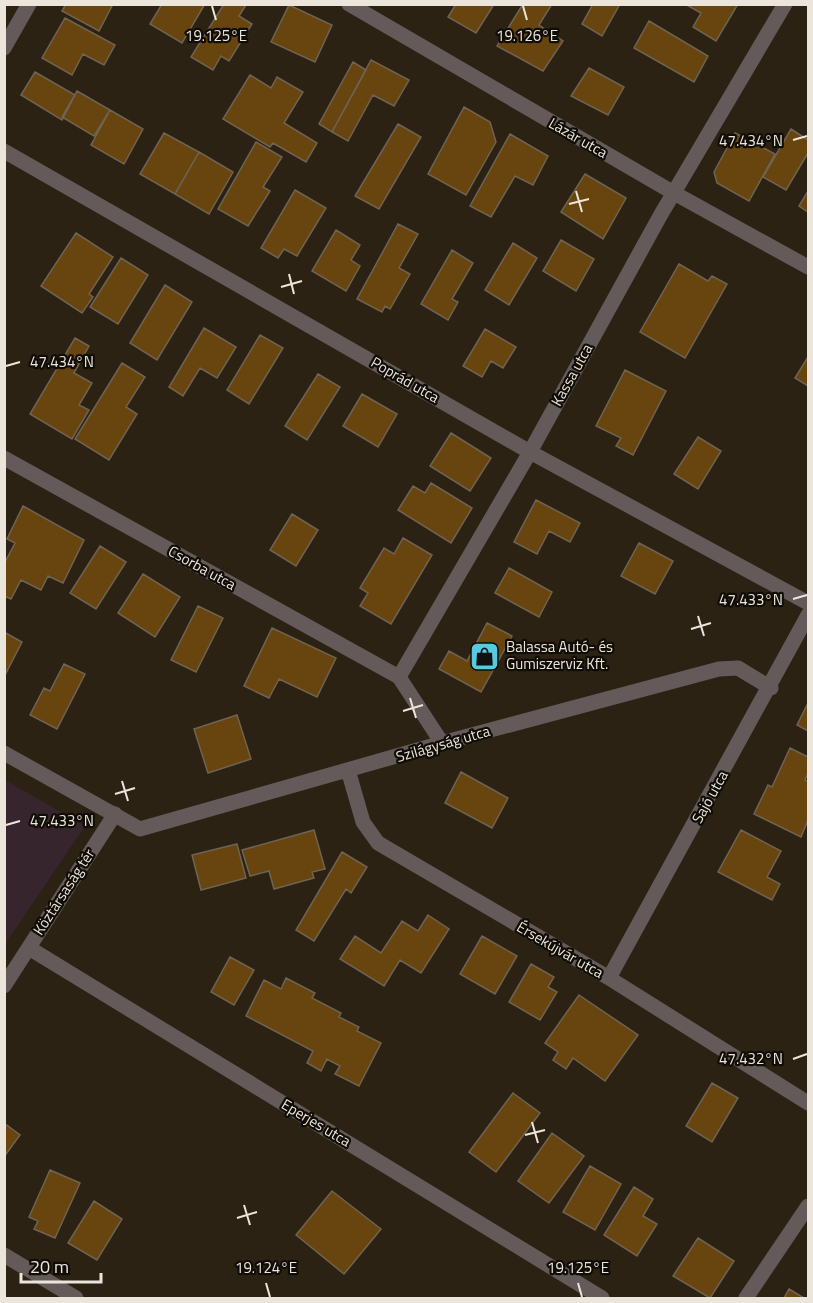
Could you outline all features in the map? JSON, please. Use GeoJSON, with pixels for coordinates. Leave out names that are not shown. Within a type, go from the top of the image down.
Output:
{"type":"FeatureCollection","features":[{"type":"Feature","properties":{"kind":"street"},"geometry":{"type":"LineString","coordinates":[[4,48],[29,4]]}},
{"type":"Feature","properties":{"kind":"street","name":"Lázár utca"},"geometry":{"type":"LineString","coordinates":[[349,4],[674,193],[808,267]]}},
{"type":"Feature","properties":{"kind":"street","name":"Kassa utca"},"geometry":{"type":"LineString","coordinates":[[399,677],[530,452],[674,193],[785,4]]}},
{"type":"Feature","properties":{"kind":"street","name":"Poprád utca"},"geometry":{"type":"LineString","coordinates":[[4,151],[530,452],[808,603]]}},
{"type":"Feature","properties":{"kind":"street","name":"Csorba utca"},"geometry":{"type":"LineString","coordinates":[[4,458],[399,677]]}},
{"type":"Feature","properties":{"kind":"street","name":"Sajó utca"},"geometry":{"type":"LineString","coordinates":[[609,978],[771,688],[808,615]]}},
{"type":"Feature","properties":{"kind":"street","name":"Szilágyság utca"},"geometry":{"type":"LineString","coordinates":[[115,814],[140,829],[442,743],[719,669],[738,668],[771,688]]}},
{"type":"Feature","properties":{"kind":"street"},"geometry":{"type":"LineString","coordinates":[[399,677],[442,743]]}},
{"type":"Feature","properties":{"kind":"street"},"geometry":{"type":"LineString","coordinates":[[4,753],[115,814]]}},
{"type":"Feature","properties":{"kind":"street","name":"Érsekújvár utca"},"geometry":{"type":"LineString","coordinates":[[348,770],[363,822],[378,843],[609,978],[808,1103]]}},
{"type":"Feature","properties":{"kind":"street","name":"Köztársaság tér"},"geometry":{"type":"LineString","coordinates":[[4,986],[115,814]]}},
{"type":"Feature","properties":{"kind":"street","name":"Eperjes utca"},"geometry":{"type":"LineString","coordinates":[[29,948],[602,1299]]}},
{"type":"Feature","properties":{"kind":"street"},"geometry":{"type":"LineString","coordinates":[[746,1299],[808,1206]]}},
{"type":"Feature","properties":{"kind":"street"},"geometry":{"type":"LineString","coordinates":[[4,1255],[76,1299]]}},
{"type":"Feature","properties":{"kind":"shaded area"},"geometry":{"type":"Polygon","coordinates":[[[5,780],[85,826],[5,944],[5,780]]]}},
{"type":"Feature","properties":{"kind":"building"},"geometry":{"type":"Polygon","coordinates":[[[66,4],[113,4],[99,31],[62,11],[66,4]]]}},
{"type":"Feature","properties":{"kind":"building"},"geometry":{"type":"Polygon","coordinates":[[[162,4],[205,4],[182,43],[150,24],[162,4]]]}},
{"type":"Feature","properties":{"kind":"building"},"geometry":{"type":"Polygon","coordinates":[[[224,4],[246,5],[239,16],[252,24],[229,61],[221,56],[213,70],[191,57],[224,4]]]}},
{"type":"Feature","properties":{"kind":"building"},"geometry":{"type":"Polygon","coordinates":[[[456,4],[490,4],[493,6],[476,33],[448,17],[456,4]]]}},
{"type":"Feature","properties":{"kind":"building"},"geometry":{"type":"Polygon","coordinates":[[[523,4],[552,4],[539,25],[563,41],[543,71],[497,46],[523,4]]]}},
{"type":"Feature","properties":{"kind":"building"},"geometry":{"type":"Polygon","coordinates":[[[593,4],[620,4],[602,36],[582,24],[593,4]]]}},
{"type":"Feature","properties":{"kind":"building"},"geometry":{"type":"Polygon","coordinates":[[[685,4],[738,4],[716,41],[693,27],[701,13],[685,4]]]}},
{"type":"Feature","properties":{"kind":"building"},"geometry":{"type":"Polygon","coordinates":[[[289,5],[332,25],[315,62],[271,42],[289,5]]]}},
{"type":"Feature","properties":{"kind":"building"},"geometry":{"type":"Polygon","coordinates":[[[65,18],[115,45],[104,65],[83,54],[72,75],[42,58],[65,18]]]}},
{"type":"Feature","properties":{"kind":"building"},"geometry":{"type":"Polygon","coordinates":[[[649,21],[708,56],[694,82],[634,48],[649,21]]]}},
{"type":"Feature","properties":{"kind":"building"},"geometry":{"type":"Polygon","coordinates":[[[371,60],[409,80],[394,106],[373,95],[348,141],[332,132],[371,60]]]}},
{"type":"Feature","properties":{"kind":"building"},"geometry":{"type":"Polygon","coordinates":[[[353,62],[366,70],[332,132],[319,124],[353,62]]]}},
{"type":"Feature","properties":{"kind":"building"},"geometry":{"type":"Polygon","coordinates":[[[589,68],[624,87],[608,115],[571,96],[589,68]]]}},
{"type":"Feature","properties":{"kind":"building"},"geometry":{"type":"Polygon","coordinates":[[[35,72],[75,95],[62,120],[21,95],[35,72]]]}},
{"type":"Feature","properties":{"kind":"building"},"geometry":{"type":"Polygon","coordinates":[[[250,75],[271,88],[277,77],[303,92],[284,123],[317,143],[306,162],[273,143],[270,147],[223,119],[250,75]]]}},
{"type":"Feature","properties":{"kind":"building"},"geometry":{"type":"Polygon","coordinates":[[[77,91],[110,110],[94,136],[62,117],[77,91]]]}},
{"type":"Feature","properties":{"kind":"building"},"geometry":{"type":"Polygon","coordinates":[[[464,107],[490,122],[496,142],[466,195],[428,174],[464,107]]]}},
{"type":"Feature","properties":{"kind":"building"},"geometry":{"type":"Polygon","coordinates":[[[110,110],[143,129],[124,164],[91,145],[110,110]]]}},
{"type":"Feature","properties":{"kind":"building"},"geometry":{"type":"Polygon","coordinates":[[[398,124],[421,137],[379,209],[355,196],[398,124]]]}},
{"type":"Feature","properties":{"kind":"building"},"geometry":{"type":"Polygon","coordinates":[[[791,129],[808,140],[808,153],[786,190],[763,177],[791,129]]]}},
{"type":"Feature","properties":{"kind":"building"},"geometry":{"type":"Polygon","coordinates":[[[164,133],[199,152],[175,194],[140,174],[164,133]]]}},
{"type":"Feature","properties":{"kind":"building"},"geometry":{"type":"Polygon","coordinates":[[[735,133],[775,154],[749,201],[717,183],[714,172],[735,133]]]}},
{"type":"Feature","properties":{"kind":"building"},"geometry":{"type":"Polygon","coordinates":[[[510,134],[548,156],[533,185],[515,176],[491,217],[470,206],[510,134]]]}},
{"type":"Feature","properties":{"kind":"building"},"geometry":{"type":"Polygon","coordinates":[[[256,142],[282,157],[263,187],[270,191],[248,226],[218,209],[256,142]]]}},
{"type":"Feature","properties":{"kind":"building"},"geometry":{"type":"Polygon","coordinates":[[[199,152],[233,172],[209,214],[175,194],[199,152]]]}},
{"type":"Feature","properties":{"kind":"building"},"geometry":{"type":"Polygon","coordinates":[[[585,174],[626,198],[603,239],[561,212],[585,174]]]}},
{"type":"Feature","properties":{"kind":"building"},"geometry":{"type":"Polygon","coordinates":[[[295,190],[326,208],[297,256],[284,249],[278,258],[261,248],[295,190]]]}},
{"type":"Feature","properties":{"kind":"building"},"geometry":{"type":"Polygon","coordinates":[[[808,191],[808,212],[799,206],[808,191]]]}},
{"type":"Feature","properties":{"kind":"building"},"geometry":{"type":"Polygon","coordinates":[[[398,224],[418,234],[399,268],[410,274],[390,309],[385,306],[382,312],[357,299],[398,224]]]}},
{"type":"Feature","properties":{"kind":"building"},"geometry":{"type":"Polygon","coordinates":[[[336,230],[360,245],[351,260],[360,266],[346,291],[312,271],[336,230]]]}},
{"type":"Feature","properties":{"kind":"building"},"geometry":{"type":"Polygon","coordinates":[[[76,233],[113,257],[89,294],[93,297],[82,313],[41,286],[76,233]]]}},
{"type":"Feature","properties":{"kind":"building"},"geometry":{"type":"Polygon","coordinates":[[[561,240],[594,259],[576,291],[543,271],[561,240]]]}},
{"type":"Feature","properties":{"kind":"building"},"geometry":{"type":"Polygon","coordinates":[[[513,243],[537,258],[509,305],[485,290],[513,243]]]}},
{"type":"Feature","properties":{"kind":"building"},"geometry":{"type":"Polygon","coordinates":[[[452,250],[473,263],[452,299],[458,302],[448,320],[421,304],[452,250]]]}},
{"type":"Feature","properties":{"kind":"building"},"geometry":{"type":"Polygon","coordinates":[[[121,258],[148,275],[118,324],[90,307],[121,258]]]}},
{"type":"Feature","properties":{"kind":"building"},"geometry":{"type":"Polygon","coordinates":[[[679,264],[708,281],[712,276],[727,284],[685,358],[640,332],[679,264]]]}},
{"type":"Feature","properties":{"kind":"building"},"geometry":{"type":"Polygon","coordinates":[[[165,285],[192,302],[157,360],[130,343],[165,285]]]}},
{"type":"Feature","properties":{"kind":"building"},"geometry":{"type":"Polygon","coordinates":[[[204,328],[236,347],[217,378],[200,368],[183,396],[169,387],[204,328]]]}},
{"type":"Feature","properties":{"kind":"building"},"geometry":{"type":"Polygon","coordinates":[[[485,329],[516,347],[503,368],[491,361],[482,377],[463,366],[485,329]]]}},
{"type":"Feature","properties":{"kind":"building"},"geometry":{"type":"Polygon","coordinates":[[[260,335],[283,348],[249,404],[227,390],[260,335]]]}},
{"type":"Feature","properties":{"kind":"building"},"geometry":{"type":"Polygon","coordinates":[[[75,338],[89,346],[74,373],[92,383],[79,405],[89,410],[72,439],[30,414],[75,338]]]}},
{"type":"Feature","properties":{"kind":"building"},"geometry":{"type":"Polygon","coordinates":[[[808,357],[808,386],[795,378],[808,357]]]}},
{"type":"Feature","properties":{"kind":"building"},"geometry":{"type":"Polygon","coordinates":[[[122,363],[145,377],[126,407],[137,414],[109,460],[75,439],[122,363]]]}},
{"type":"Feature","properties":{"kind":"building"},"geometry":{"type":"Polygon","coordinates":[[[625,370],[666,391],[633,455],[616,446],[621,438],[596,426],[625,370]]]}},
{"type":"Feature","properties":{"kind":"building"},"geometry":{"type":"Polygon","coordinates":[[[318,374],[340,387],[307,440],[285,426],[318,374]]]}},
{"type":"Feature","properties":{"kind":"building"},"geometry":{"type":"Polygon","coordinates":[[[362,394],[397,414],[378,447],[343,426],[362,394]]]}},
{"type":"Feature","properties":{"kind":"building"},"geometry":{"type":"Polygon","coordinates":[[[451,433],[491,458],[470,491],[430,466],[451,433]]]}},
{"type":"Feature","properties":{"kind":"building"},"geometry":{"type":"Polygon","coordinates":[[[698,437],[721,451],[698,489],[674,474],[698,437]]]}},
{"type":"Feature","properties":{"kind":"building"},"geometry":{"type":"Polygon","coordinates":[[[431,483],[472,508],[451,543],[398,510],[413,486],[425,493],[431,483]]]}},
{"type":"Feature","properties":{"kind":"building"},"geometry":{"type":"Polygon","coordinates":[[[536,500],[580,523],[570,542],[549,531],[537,554],[514,542],[536,500]]]}},
{"type":"Feature","properties":{"kind":"building"},"geometry":{"type":"Polygon","coordinates":[[[23,506],[84,540],[63,583],[48,576],[41,590],[21,580],[11,599],[4,596],[4,564],[15,543],[7,539],[23,506]]]}},
{"type":"Feature","properties":{"kind":"building"},"geometry":{"type":"Polygon","coordinates":[[[292,514],[318,530],[296,566],[270,550],[292,514]]]}},
{"type":"Feature","properties":{"kind":"building"},"geometry":{"type":"Polygon","coordinates":[[[403,538],[432,555],[391,624],[360,606],[368,593],[360,588],[384,548],[394,554],[403,538]]]}},
{"type":"Feature","properties":{"kind":"building"},"geometry":{"type":"Polygon","coordinates":[[[639,543],[673,561],[655,594],[621,576],[639,543]]]}},
{"type":"Feature","properties":{"kind":"building"},"geometry":{"type":"Polygon","coordinates":[[[100,546],[126,562],[96,609],[70,593],[100,546]]]}},
{"type":"Feature","properties":{"kind":"building"},"geometry":{"type":"Polygon","coordinates":[[[509,568],[552,592],[539,617],[495,593],[509,568]]]}},
{"type":"Feature","properties":{"kind":"building"},"geometry":{"type":"Polygon","coordinates":[[[143,574],[180,597],[155,637],[118,613],[143,574]]]}},
{"type":"Feature","properties":{"kind":"building"},"geometry":{"type":"Polygon","coordinates":[[[198,606],[223,618],[196,672],[171,660],[198,606]]]}},
{"type":"Feature","properties":{"kind":"building","name":"Balassa Autó- és Gumiszerviz Kft."},"geometry":{"type":"Polygon","coordinates":[[[487,623],[512,636],[481,692],[439,669],[449,651],[467,661],[487,623]]]}},
{"type":"Feature","properties":{"kind":"building"},"geometry":{"type":"Polygon","coordinates":[[[272,628],[336,658],[317,697],[279,679],[269,698],[244,686],[272,628]]]}},
{"type":"Feature","properties":{"kind":"building"},"geometry":{"type":"Polygon","coordinates":[[[4,632],[22,642],[4,677],[4,632]]]}},
{"type":"Feature","properties":{"kind":"building"},"geometry":{"type":"Polygon","coordinates":[[[64,664],[85,674],[57,729],[30,715],[44,688],[50,691],[64,664]]]}},
{"type":"Feature","properties":{"kind":"building"},"geometry":{"type":"Polygon","coordinates":[[[808,703],[808,731],[797,725],[808,703]]]}},
{"type":"Feature","properties":{"kind":"building"},"geometry":{"type":"Polygon","coordinates":[[[237,715],[251,759],[208,773],[194,729],[237,715]]]}},
{"type":"Feature","properties":{"kind":"building"},"geometry":{"type":"Polygon","coordinates":[[[790,748],[808,757],[808,773],[805,780],[808,782],[808,820],[801,837],[754,814],[768,785],[772,787],[790,748]]]}},
{"type":"Feature","properties":{"kind":"building"},"geometry":{"type":"Polygon","coordinates":[[[461,772],[508,798],[492,828],[445,803],[461,772]]]}},
{"type":"Feature","properties":{"kind":"building"},"geometry":{"type":"Polygon","coordinates":[[[314,830],[325,869],[312,872],[314,878],[274,889],[269,871],[250,876],[242,850],[314,830]]]}},
{"type":"Feature","properties":{"kind":"building"},"geometry":{"type":"Polygon","coordinates":[[[741,830],[781,851],[767,877],[780,884],[772,900],[718,872],[741,830]]]}},
{"type":"Feature","properties":{"kind":"building"},"geometry":{"type":"Polygon","coordinates":[[[237,844],[246,878],[201,890],[192,855],[237,844]]]}},
{"type":"Feature","properties":{"kind":"building"},"geometry":{"type":"Polygon","coordinates":[[[342,852],[367,867],[351,893],[346,889],[314,941],[296,930],[342,852]]]}},
{"type":"Feature","properties":{"kind":"building"},"geometry":{"type":"Polygon","coordinates":[[[428,915],[449,929],[421,973],[400,960],[384,986],[340,959],[355,936],[381,953],[402,921],[418,931],[428,915]]]}},
{"type":"Feature","properties":{"kind":"building"},"geometry":{"type":"Polygon","coordinates":[[[482,936],[517,956],[495,994],[460,974],[482,936]]]}},
{"type":"Feature","properties":{"kind":"building"},"geometry":{"type":"Polygon","coordinates":[[[230,957],[254,970],[234,1005],[211,992],[230,957]]]}},
{"type":"Feature","properties":{"kind":"building"},"geometry":{"type":"Polygon","coordinates":[[[531,964],[554,977],[548,987],[557,992],[540,1020],[509,1002],[531,964]]]}},
{"type":"Feature","properties":{"kind":"building"},"geometry":{"type":"Polygon","coordinates":[[[286,978],[315,993],[312,998],[341,1013],[339,1017],[359,1027],[357,1031],[381,1043],[359,1086],[335,1074],[340,1066],[327,1059],[321,1071],[307,1063],[313,1051],[246,1016],[264,980],[281,989],[286,978]]]}},
{"type":"Feature","properties":{"kind":"building"},"geometry":{"type":"Polygon","coordinates":[[[579,995],[638,1035],[605,1081],[573,1058],[566,1069],[553,1060],[558,1052],[545,1043],[579,995]]]}},
{"type":"Feature","properties":{"kind":"building"},"geometry":{"type":"Polygon","coordinates":[[[712,1083],[738,1098],[712,1142],[686,1126],[712,1083]]]}},
{"type":"Feature","properties":{"kind":"building"},"geometry":{"type":"Polygon","coordinates":[[[513,1093],[540,1113],[496,1172],[469,1152],[513,1093]]]}},
{"type":"Feature","properties":{"kind":"building"},"geometry":{"type":"Polygon","coordinates":[[[4,1123],[20,1135],[4,1157],[4,1123]]]}},
{"type":"Feature","properties":{"kind":"building"},"geometry":{"type":"Polygon","coordinates":[[[552,1133],[584,1156],[549,1203],[518,1181],[552,1133]]]}},
{"type":"Feature","properties":{"kind":"building"},"geometry":{"type":"Polygon","coordinates":[[[590,1166],[621,1184],[595,1230],[563,1212],[590,1166]]]}},
{"type":"Feature","properties":{"kind":"building"},"geometry":{"type":"Polygon","coordinates":[[[50,1170],[80,1183],[55,1238],[34,1229],[38,1221],[29,1217],[50,1170]]]}},
{"type":"Feature","properties":{"kind":"building"},"geometry":{"type":"Polygon","coordinates":[[[634,1187],[653,1199],[643,1216],[657,1224],[637,1256],[604,1235],[634,1187]]]}},
{"type":"Feature","properties":{"kind":"building"},"geometry":{"type":"Polygon","coordinates":[[[332,1191],[381,1229],[344,1274],[296,1235],[332,1191]]]}},
{"type":"Feature","properties":{"kind":"building"},"geometry":{"type":"Polygon","coordinates":[[[94,1201],[122,1219],[97,1260],[68,1243],[94,1201]]]}},
{"type":"Feature","properties":{"kind":"building"},"geometry":{"type":"Polygon","coordinates":[[[698,1238],[734,1261],[710,1298],[673,1276],[698,1238]]]}},
{"type":"Feature","properties":{"kind":"building"},"geometry":{"type":"Polygon","coordinates":[[[789,1289],[804,1298],[784,1298],[789,1289]]]}},
{"type":"Feature","properties":{"kind":"place","name":"Balassa Autó- és Gumiszerviz Kft."},"geometry":{"type":"Point","coordinates":[485,656]}}]}
